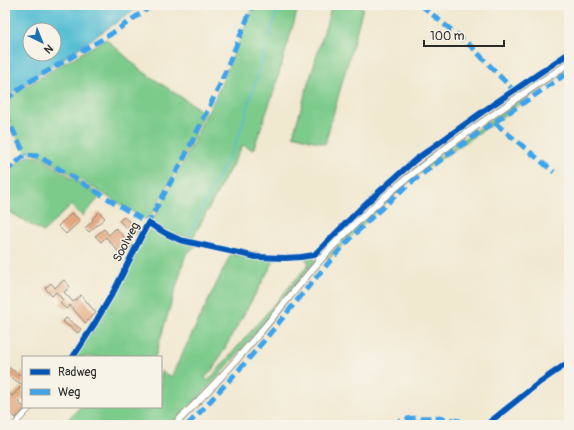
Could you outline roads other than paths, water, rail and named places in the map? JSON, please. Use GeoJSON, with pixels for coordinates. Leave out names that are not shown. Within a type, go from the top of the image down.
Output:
{"type":"FeatureCollection","features":[{"type":"Feature","properties":{"kind":"main road"},"geometry":{"type":"LineString","coordinates":[[174,425],[226,372],[350,228],[400,182],[430,159],[569,63]]}},
{"type":"Feature","properties":{"kind":"street","name":"Soolweg"},"geometry":{"type":"LineString","coordinates":[[73,356],[95,323],[115,289],[148,223],[180,240],[256,257],[285,258],[314,255],[321,260]]}},
{"type":"Feature","properties":{"kind":"street"},"geometry":{"type":"LineString","coordinates":[[486,425],[540,382],[569,362]]}},
{"type":"Feature","properties":{"kind":"street"},"geometry":{"type":"LineString","coordinates":[[14,425],[30,408]]}},
{"type":"Feature","properties":{"kind":"water"},"geometry":{"type":"Polygon","coordinates":[[[5,5],[142,5],[62,59],[62,22],[22,22],[22,62],[58,62],[5,98],[5,5]]]}},
{"type":"Feature","properties":{"kind":"waterway"},"geometry":{"type":"LineString","coordinates":[[189,235],[234,148],[279,5]]}}]}
